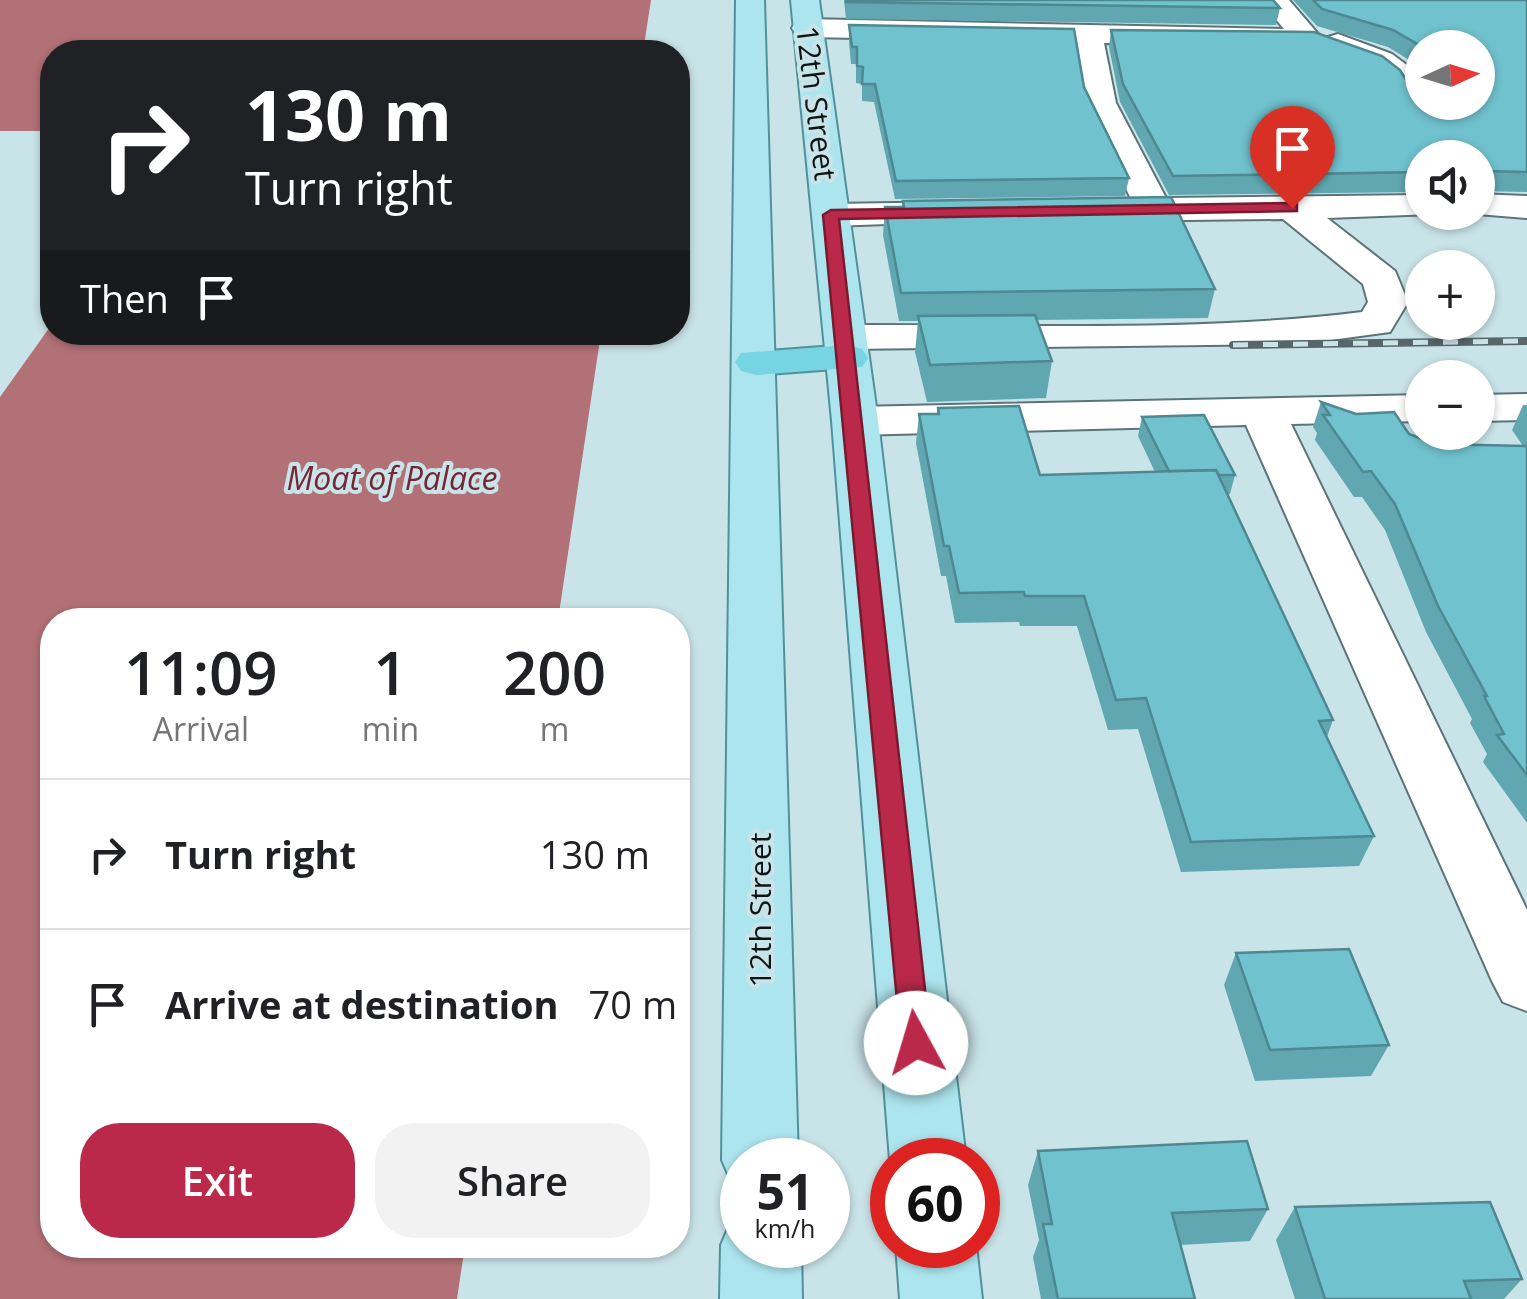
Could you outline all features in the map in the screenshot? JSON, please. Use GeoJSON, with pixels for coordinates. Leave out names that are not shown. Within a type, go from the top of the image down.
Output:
{"type":"FeatureCollection","features":[{"type":"Feature","properties":{"kind":"highway"},"geometry":{"type":"LineString","coordinates":[[756,362],[846,348]]}},
{"type":"Feature","properties":{"kind":"main road","name":"12th Street"},"geometry":{"type":"LineString","coordinates":[[750,0],[760,1138]]}},
{"type":"Feature","properties":{"kind":"main road","name":"12th Street"},"geometry":{"type":"LineString","coordinates":[[806,14],[855,421],[926,1138]]}},
{"type":"Feature","properties":{"kind":"main road"},"geometry":{"type":"LineString","coordinates":[[760,1268],[761,1299]]}},
{"type":"Feature","properties":{"kind":"main road"},"geometry":{"type":"LineString","coordinates":[[939,1268],[942,1299]]}},
{"type":"Feature","properties":{"kind":"street"},"geometry":{"type":"LineString","coordinates":[[1274,0],[1306,35],[1352,46],[1405,78]]}},
{"type":"Feature","properties":{"kind":"street"},"geometry":{"type":"LineString","coordinates":[[806,14],[1089,34],[1293,40],[1306,35]]}},
{"type":"Feature","properties":{"kind":"street"},"geometry":{"type":"LineString","coordinates":[[1089,34],[1091,76],[1115,135],[1155,210]]}},
{"type":"Feature","properties":{"kind":"street"},"geometry":{"type":"LineString","coordinates":[[1495,205],[1527,206]]}},
{"type":"Feature","properties":{"kind":"street"},"geometry":{"type":"LineString","coordinates":[[1064,211],[1405,206]]}},
{"type":"Feature","properties":{"kind":"street"},"geometry":{"type":"LineString","coordinates":[[846,348],[1062,335],[1301,332],[1376,323],[1388,302],[1381,279],[1292,208]]}},
{"type":"Feature","properties":{"kind":"street"},"geometry":{"type":"LineString","coordinates":[[831,215],[990,213]]}},
{"type":"Feature","properties":{"kind":"street"},"geometry":{"type":"LineString","coordinates":[[1062,335],[1090,414]]}},
{"type":"Feature","properties":{"kind":"street"},"geometry":{"type":"LineString","coordinates":[[1495,408],[1527,407]]}},
{"type":"Feature","properties":{"kind":"street"},"geometry":{"type":"LineString","coordinates":[[855,421],[1405,408]]}},
{"type":"Feature","properties":{"kind":"street"},"geometry":{"type":"LineString","coordinates":[[1261,409],[1527,981]]}},
{"type":"Feature","properties":{"kind":"water"},"geometry":{"type":"Polygon","coordinates":[[[0,0],[651,0],[645,40],[40,40],[40,131],[0,131],[0,0]]]}},
{"type":"Feature","properties":{"kind":"water","name":"Moat of Palace"},"geometry":{"type":"Polygon","coordinates":[[[40,341],[40,345],[599,345],[560,608],[40,608],[40,1258],[463,1258],[457,1299],[0,1299],[0,397],[40,341]]]}},
{"type":"Feature","properties":{"kind":"building"},"geometry":{"type":"Polygon","coordinates":[[[1273,0],[1280,8],[846,2],[1273,0]]]}},
{"type":"Feature","properties":{"kind":"building"},"geometry":{"type":"Polygon","coordinates":[[[1313,0],[1527,0],[1527,172],[1495,171],[1495,140],[1405,140],[1405,172],[1173,176],[1123,84],[1111,30],[1314,32],[1382,56],[1400,70],[1405,78],[1405,120],[1495,120],[1495,30],[1405,30],[1405,37],[1322,9],[1313,0]]]}},
{"type":"Feature","properties":{"kind":"building"},"geometry":{"type":"Polygon","coordinates":[[[849,25],[1074,29],[1084,87],[1129,178],[896,181],[875,84],[862,84],[863,67],[857,66],[857,47],[852,47],[849,25]]]}},
{"type":"Feature","properties":{"kind":"building"},"geometry":{"type":"Polygon","coordinates":[[[1171,197],[1215,289],[901,293],[885,207],[904,207],[903,201],[1171,197]]]}},
{"type":"Feature","properties":{"kind":"building"},"geometry":{"type":"Polygon","coordinates":[[[1035,315],[1052,361],[930,365],[918,316],[1035,315]]]}},
{"type":"Feature","properties":{"kind":"building"},"geometry":{"type":"Polygon","coordinates":[[[1321,402],[1356,414],[1394,412],[1405,428],[1405,450],[1527,446],[1527,775],[1497,735],[1504,734],[1438,606],[1395,504],[1371,471],[1363,472],[1323,415],[1330,415],[1321,402]]]}},
{"type":"Feature","properties":{"kind":"building"},"geometry":{"type":"Polygon","coordinates":[[[1019,406],[1040,475],[1216,470],[1333,720],[1319,721],[1374,836],[1191,842],[1146,698],[1116,700],[1084,596],[959,593],[949,546],[944,546],[919,414],[939,414],[938,408],[1019,406]]]}},
{"type":"Feature","properties":{"kind":"building"},"geometry":{"type":"Polygon","coordinates":[[[1204,415],[1235,475],[1219,475],[1216,470],[1169,471],[1142,417],[1204,415]]]}},
{"type":"Feature","properties":{"kind":"building"},"geometry":{"type":"Polygon","coordinates":[[[1349,949],[1389,1045],[1270,1050],[1236,953],[1349,949]]]}},
{"type":"Feature","properties":{"kind":"building"},"geometry":{"type":"Polygon","coordinates":[[[1247,1141],[1268,1209],[1172,1213],[1195,1299],[1058,1299],[1043,1224],[1052,1224],[1038,1151],[1247,1141]]]}},
{"type":"Feature","properties":{"kind":"building"},"geometry":{"type":"Polygon","coordinates":[[[1490,1202],[1522,1279],[1464,1281],[1471,1299],[1325,1299],[1295,1207],[1490,1202]]]}},
{"type":"Feature","properties":{"kind":"railway"},"geometry":{"type":"LineString","coordinates":[[1233,345],[1527,341]]}},
{"type":"Feature","properties":{"kind":"route"},"geometry":{"type":"LineString","coordinates":[[916,1043],[831,215],[1292,208]]}}]}
